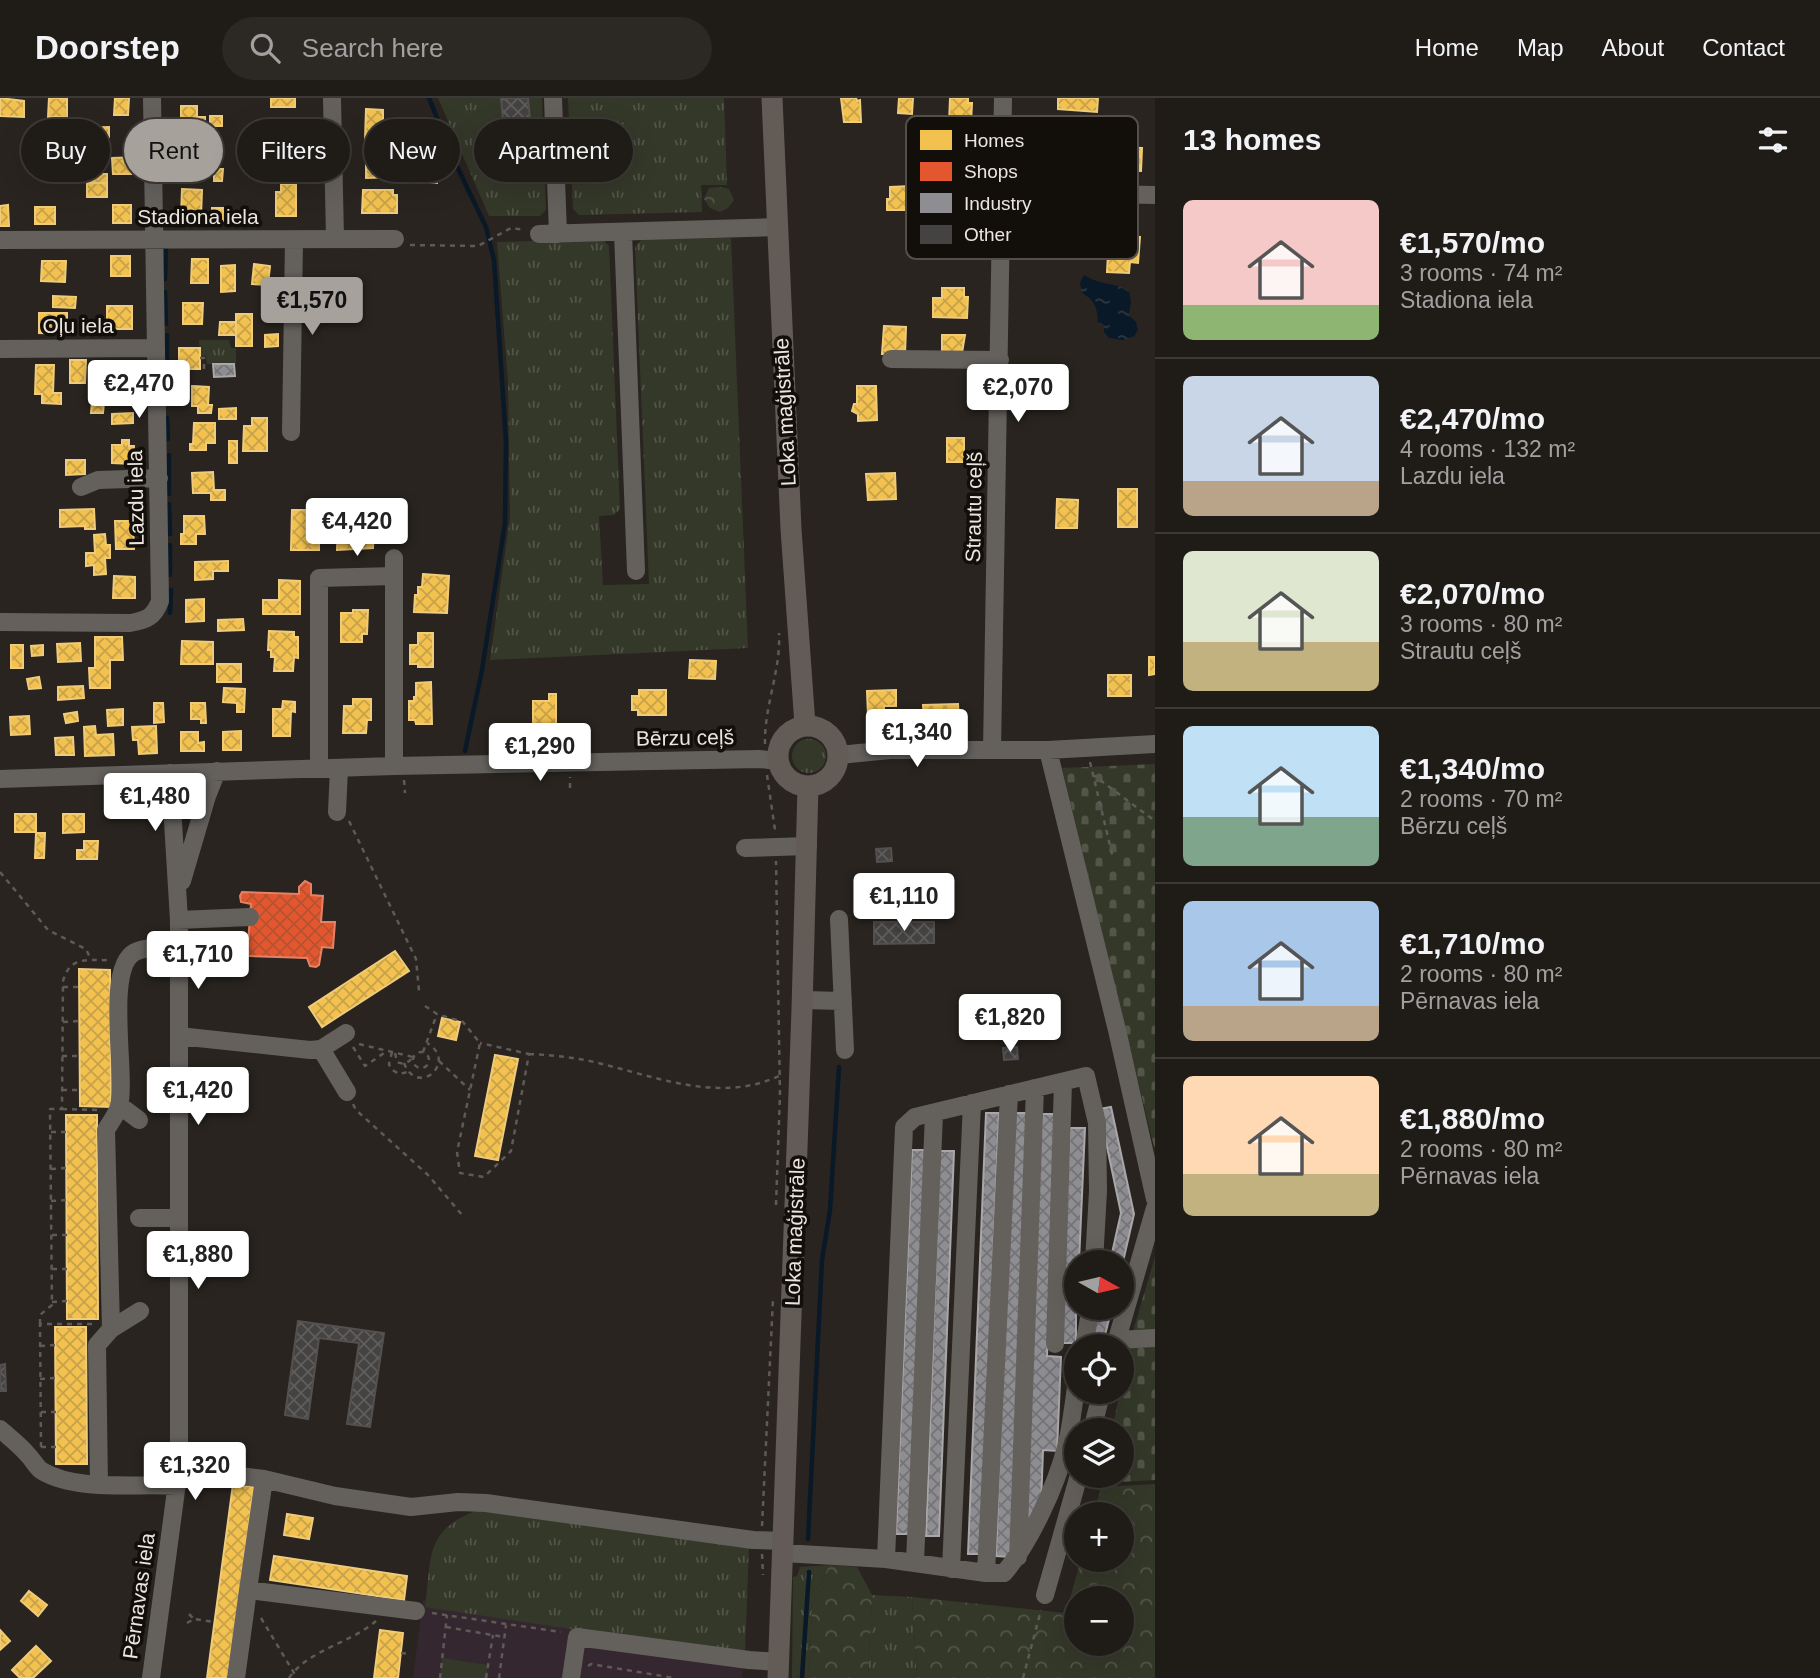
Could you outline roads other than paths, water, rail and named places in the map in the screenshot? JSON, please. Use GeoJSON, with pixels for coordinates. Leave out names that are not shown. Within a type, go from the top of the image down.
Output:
{"type":"FeatureCollection","features":[{"type":"Feature","properties":{"kind":"main road","name":"Loka maģistrāle"},"geometry":{"type":"LineString","coordinates":[[772,98],[791,529],[805,725]]}},
{"type":"Feature","properties":{"kind":"main road"},"geometry":{"type":"LineString","coordinates":[[805,725],[824,730],[837,745],[839,755],[833,774],[818,785],[808,786],[789,779],[767,760],[787,734],[805,725]]}},
{"type":"Feature","properties":{"kind":"main road","name":"Loka maģistrāle"},"geometry":{"type":"LineString","coordinates":[[779,1670],[808,786]]}},
{"type":"Feature","properties":{"kind":"street","name":"Lazdu iela"},"geometry":{"type":"LineString","coordinates":[[0,621],[130,623],[145,621],[155,614],[160,601],[152,98]]}},
{"type":"Feature","properties":{"kind":"street"},"geometry":{"type":"LineString","coordinates":[[332,98],[335,238]]}},
{"type":"Feature","properties":{"kind":"street"},"geometry":{"type":"LineString","coordinates":[[553,98],[558,234]]}},
{"type":"Feature","properties":{"kind":"street","name":"Strautu ceļš"},"geometry":{"type":"LineString","coordinates":[[1002,116],[1003,98]]}},
{"type":"Feature","properties":{"kind":"street"},"geometry":{"type":"LineString","coordinates":[[539,234],[777,227]]}},
{"type":"Feature","properties":{"kind":"street"},"geometry":{"type":"LineString","coordinates":[[623,232],[636,571]]}},
{"type":"Feature","properties":{"kind":"street","name":"Stadiona iela"},"geometry":{"type":"LineString","coordinates":[[0,240],[395,239]]}},
{"type":"Feature","properties":{"kind":"street"},"geometry":{"type":"LineString","coordinates":[[291,432],[294,240]]}},
{"type":"Feature","properties":{"kind":"street","name":"Strautu ceļš"},"geometry":{"type":"LineString","coordinates":[[992,750],[1000,259]]}},
{"type":"Feature","properties":{"kind":"street","name":"Oļu iela"},"geometry":{"type":"LineString","coordinates":[[0,349],[156,348]]}},
{"type":"Feature","properties":{"kind":"street"},"geometry":{"type":"LineString","coordinates":[[891,359],[1000,360]]}},
{"type":"Feature","properties":{"kind":"street"},"geometry":{"type":"LineString","coordinates":[[82,487],[98,480],[159,478]]}},
{"type":"Feature","properties":{"kind":"street"},"geometry":{"type":"LineString","coordinates":[[319,768],[319,578],[394,567],[394,766]]}},
{"type":"Feature","properties":{"kind":"street"},"geometry":{"type":"LineString","coordinates":[[839,755],[877,751],[1048,750],[1155,744]]}},
{"type":"Feature","properties":{"kind":"street"},"geometry":{"type":"LineString","coordinates":[[1048,750],[1117,1030],[1155,1199]]}},
{"type":"Feature","properties":{"kind":"street","name":"Bērzu ceļš"},"geometry":{"type":"LineString","coordinates":[[170,773],[394,766],[767,760]]}},
{"type":"Feature","properties":{"kind":"street"},"geometry":{"type":"LineString","coordinates":[[338,804],[339,768]]}},
{"type":"Feature","properties":{"kind":"street"},"geometry":{"type":"LineString","coordinates":[[179,890],[217,771]]}},
{"type":"Feature","properties":{"kind":"street"},"geometry":{"type":"LineString","coordinates":[[0,779],[170,773],[179,890]]}},
{"type":"Feature","properties":{"kind":"street"},"geometry":{"type":"LineString","coordinates":[[745,848],[808,846]]}},
{"type":"Feature","properties":{"kind":"street","name":"Pērnavas iela"},"geometry":{"type":"LineString","coordinates":[[151,1678],[179,1468],[179,890]]}},
{"type":"Feature","properties":{"kind":"street"},"geometry":{"type":"LineString","coordinates":[[179,920],[250,917]]}},
{"type":"Feature","properties":{"kind":"street"},"geometry":{"type":"LineString","coordinates":[[839,919],[845,1050]]}},
{"type":"Feature","properties":{"kind":"street"},"geometry":{"type":"LineString","coordinates":[[111,1326],[106,1130],[118,1108],[119,988],[127,958],[135,952],[148,948],[178,947]]}},
{"type":"Feature","properties":{"kind":"street"},"geometry":{"type":"LineString","coordinates":[[803,1000],[843,1001]]}},
{"type":"Feature","properties":{"kind":"street"},"geometry":{"type":"LineString","coordinates":[[179,1036],[310,1050],[320,1049],[346,1033]]}},
{"type":"Feature","properties":{"kind":"street"},"geometry":{"type":"LineString","coordinates":[[320,1049],[347,1092]]}},
{"type":"Feature","properties":{"kind":"street"},"geometry":{"type":"LineString","coordinates":[[886,1559],[904,1127],[915,1117],[1086,1076],[1097,1123],[1098,1191],[1095,1250]]}},
{"type":"Feature","properties":{"kind":"street"},"geometry":{"type":"LineString","coordinates":[[1055,1344],[1063,1082]]}},
{"type":"Feature","properties":{"kind":"street"},"geometry":{"type":"LineString","coordinates":[[1018,1557],[1035,1088]]}},
{"type":"Feature","properties":{"kind":"street"},"geometry":{"type":"LineString","coordinates":[[986,1573],[1009,1094]]}},
{"type":"Feature","properties":{"kind":"street"},"geometry":{"type":"LineString","coordinates":[[951,1569],[972,1102]]}},
{"type":"Feature","properties":{"kind":"street"},"geometry":{"type":"LineString","coordinates":[[118,1108],[139,1120]]}},
{"type":"Feature","properties":{"kind":"street"},"geometry":{"type":"LineString","coordinates":[[915,1562],[934,1114]]}},
{"type":"Feature","properties":{"kind":"street"},"geometry":{"type":"LineString","coordinates":[[1119,1334],[1155,1208]]}},
{"type":"Feature","properties":{"kind":"street"},"geometry":{"type":"LineString","coordinates":[[139,1218],[178,1218]]}},
{"type":"Feature","properties":{"kind":"street"},"geometry":{"type":"LineString","coordinates":[[99,1485],[97,1345],[111,1326],[140,1311]]}},
{"type":"Feature","properties":{"kind":"street"},"geometry":{"type":"LineString","coordinates":[[1134,1341],[1155,1338]]}},
{"type":"Feature","properties":{"kind":"street"},"geometry":{"type":"LineString","coordinates":[[179,1468],[264,1479],[335,1496],[411,1507],[458,1502],[486,1503],[762,1541],[783,1547],[915,1562],[951,1569],[1004,1573],[1018,1557],[1037,1521],[1066,1448],[1073,1404]]}},
{"type":"Feature","properties":{"kind":"street"},"geometry":{"type":"LineString","coordinates":[[0,1429],[27,1453],[41,1471],[72,1482],[177,1486]]}},
{"type":"Feature","properties":{"kind":"street"},"geometry":{"type":"LineString","coordinates":[[236,1678],[264,1479]]}},
{"type":"Feature","properties":{"kind":"street"},"geometry":{"type":"LineString","coordinates":[[1045,1595],[1075,1488]]}},
{"type":"Feature","properties":{"kind":"street"},"geometry":{"type":"LineString","coordinates":[[248,1590],[416,1611]]}},
{"type":"Feature","properties":{"kind":"street"},"geometry":{"type":"LineString","coordinates":[[576,1674],[577,1637],[749,1660],[779,1670]]}},
{"type":"Feature","properties":{"kind":"water"},"geometry":{"type":"Polygon","coordinates":[[[1084,275],[1129,291],[1129,315],[1136,322],[1138,330],[1134,337],[1122,340],[1109,338],[1104,332],[1104,325],[1098,323],[1095,305],[1082,293],[1080,283],[1084,275]]]}},
{"type":"Feature","properties":{"kind":"waterway"},"geometry":{"type":"LineString","coordinates":[[429,98],[453,158],[486,227],[494,260],[506,441],[505,523],[482,670],[465,751]]}},
{"type":"Feature","properties":{"kind":"waterway"},"geometry":{"type":"LineString","coordinates":[[165,279],[166,245]]}},
{"type":"Feature","properties":{"kind":"waterway"},"geometry":{"type":"LineString","coordinates":[[165,292],[166,324]]}},
{"type":"Feature","properties":{"kind":"waterway"},"geometry":{"type":"LineString","coordinates":[[167,335],[167,362]]}},
{"type":"Feature","properties":{"kind":"waterway"},"geometry":{"type":"LineString","coordinates":[[167,379],[168,403]]}},
{"type":"Feature","properties":{"kind":"waterway"},"geometry":{"type":"LineString","coordinates":[[167,418],[168,439]]}},
{"type":"Feature","properties":{"kind":"waterway"},"geometry":{"type":"LineString","coordinates":[[169,455],[169,494]]}},
{"type":"Feature","properties":{"kind":"waterway"},"geometry":{"type":"LineString","coordinates":[[169,504],[170,534]]}},
{"type":"Feature","properties":{"kind":"waterway"},"geometry":{"type":"LineString","coordinates":[[170,545],[170,575]]}},
{"type":"Feature","properties":{"kind":"waterway"},"geometry":{"type":"LineString","coordinates":[[170,613],[171,590]]}},
{"type":"Feature","properties":{"kind":"waterway"},"geometry":{"type":"LineString","coordinates":[[808,1539],[822,1260],[830,1210],[839,1067]]}},
{"type":"Feature","properties":{"kind":"waterway"},"geometry":{"type":"LineString","coordinates":[[802,1678],[809,1572]]}}]}
